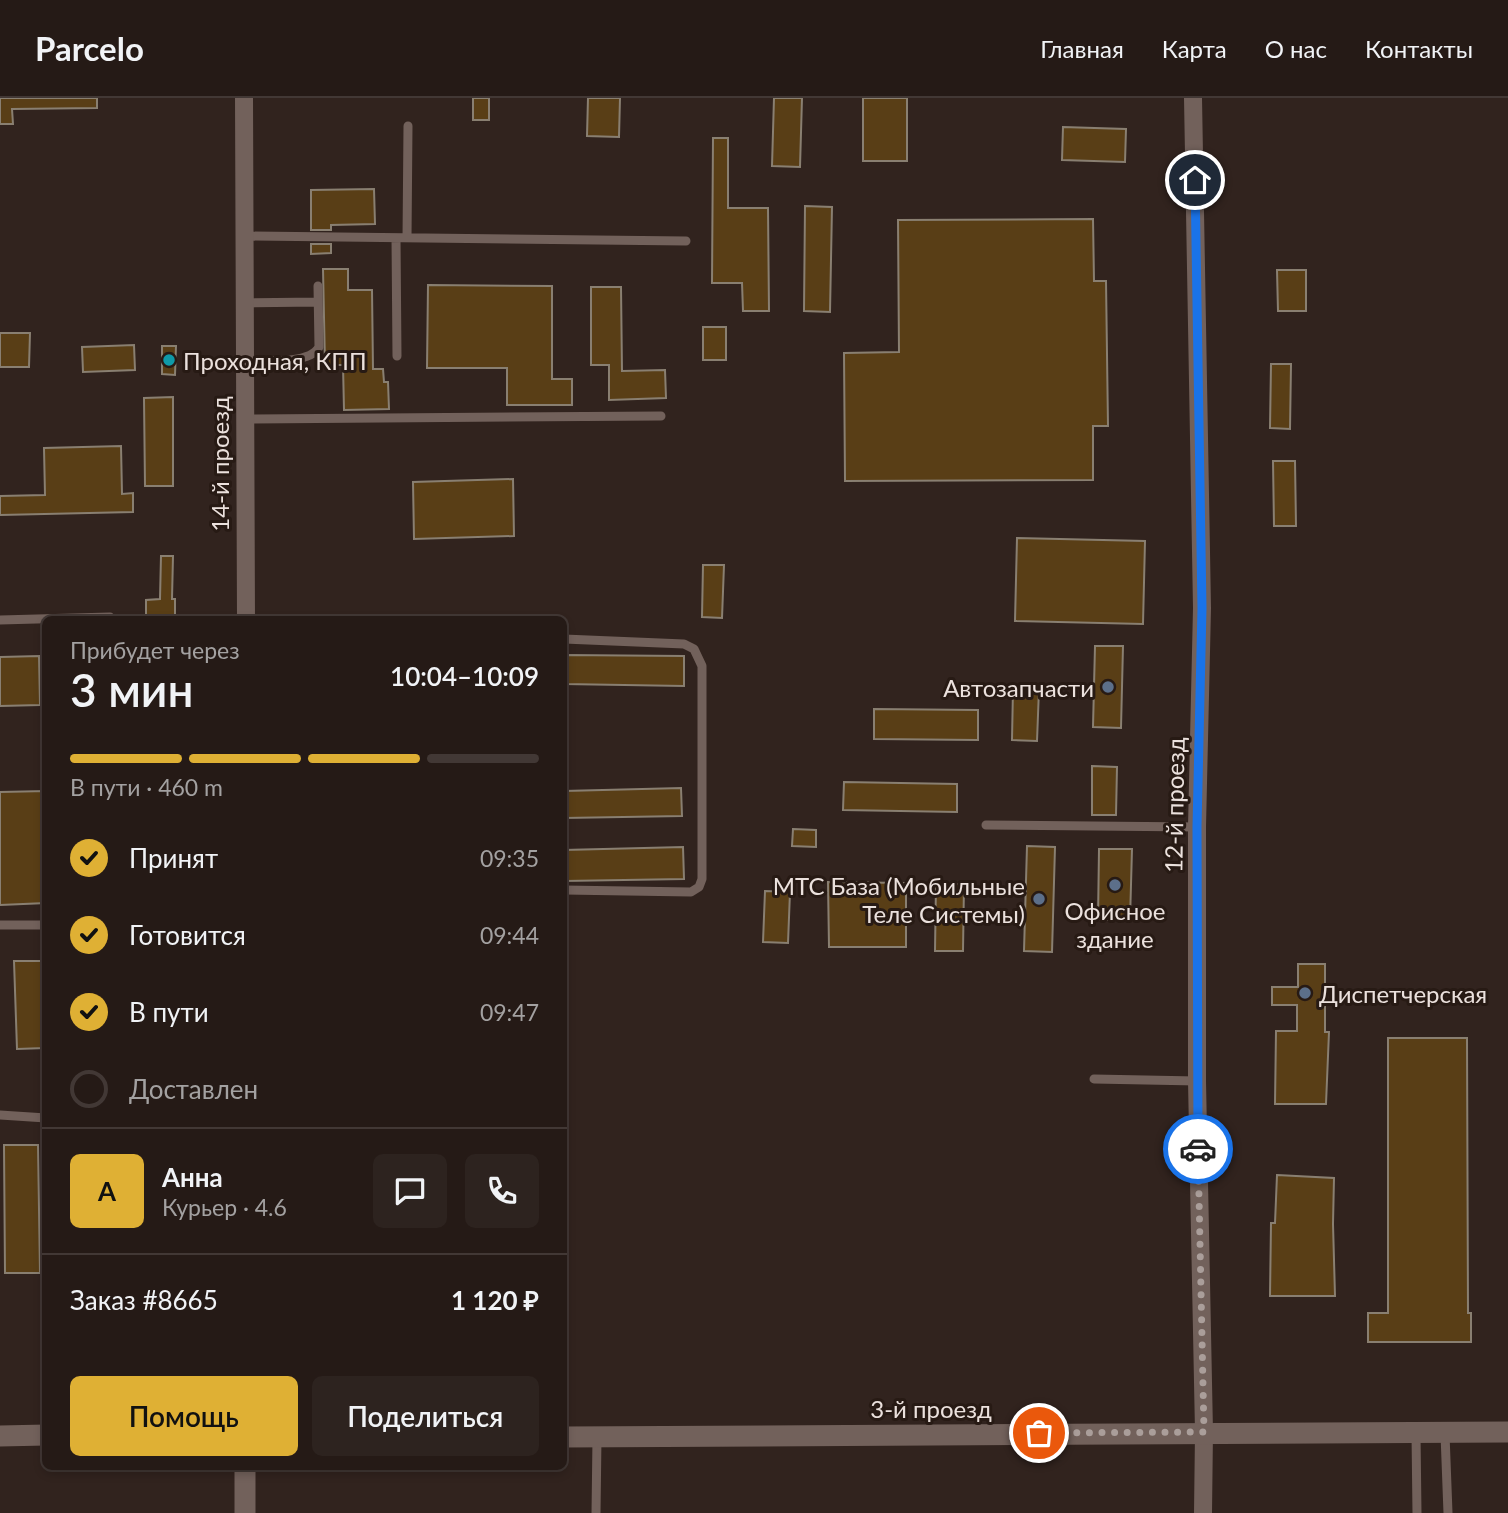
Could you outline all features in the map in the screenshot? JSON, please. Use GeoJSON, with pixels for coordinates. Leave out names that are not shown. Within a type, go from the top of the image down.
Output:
{"type":"FeatureCollection","features":[{"type":"Feature","properties":{"kind":"street","name":"14-й проезд"},"geometry":{"type":"LineString","coordinates":[[244,98],[246,616]]}},
{"type":"Feature","properties":{"kind":"street","name":"12-й проезд"},"geometry":{"type":"LineString","coordinates":[[1193,98],[1202,608],[1197,827],[1197,1081],[1204,1432],[1203,1513]]}},
{"type":"Feature","properties":{"kind":"street","name":"3-й проезд"},"geometry":{"type":"LineString","coordinates":[[567,1437],[1508,1432]]}},
{"type":"Feature","properties":{"kind":"street"},"geometry":{"type":"LineString","coordinates":[[0,1436],[42,1435]]}},
{"type":"Feature","properties":{"kind":"street"},"geometry":{"type":"LineString","coordinates":[[244,1470],[245,1513]]}},
{"type":"Feature","properties":{"kind":"lane"},"geometry":{"type":"LineString","coordinates":[[407,238],[408,126]]}},
{"type":"Feature","properties":{"kind":"lane"},"geometry":{"type":"LineString","coordinates":[[244,236],[686,242]]}},
{"type":"Feature","properties":{"kind":"lane"},"geometry":{"type":"LineString","coordinates":[[396,238],[397,356]]}},
{"type":"Feature","properties":{"kind":"lane"},"geometry":{"type":"LineString","coordinates":[[245,360],[311,356],[319,347],[318,286]]}},
{"type":"Feature","properties":{"kind":"lane"},"geometry":{"type":"LineString","coordinates":[[244,303],[318,302]]}},
{"type":"Feature","properties":{"kind":"lane"},"geometry":{"type":"LineString","coordinates":[[245,419],[661,416]]}},
{"type":"Feature","properties":{"kind":"lane"},"geometry":{"type":"LineString","coordinates":[[0,620],[42,619]]}},
{"type":"Feature","properties":{"kind":"lane"},"geometry":{"type":"LineString","coordinates":[[567,639],[684,644],[694,649],[702,666],[702,879],[699,887],[691,892],[567,890]]}},
{"type":"Feature","properties":{"kind":"lane"},"geometry":{"type":"LineString","coordinates":[[986,825],[1197,827]]}},
{"type":"Feature","properties":{"kind":"lane"},"geometry":{"type":"LineString","coordinates":[[0,925],[42,925]]}},
{"type":"Feature","properties":{"kind":"lane"},"geometry":{"type":"LineString","coordinates":[[1094,1079],[1197,1081]]}},
{"type":"Feature","properties":{"kind":"lane"},"geometry":{"type":"LineString","coordinates":[[0,1115],[42,1118]]}},
{"type":"Feature","properties":{"kind":"lane"},"geometry":{"type":"LineString","coordinates":[[1416,1432],[1417,1513]]}},
{"type":"Feature","properties":{"kind":"lane"},"geometry":{"type":"LineString","coordinates":[[1445,1432],[1448,1513]]}},
{"type":"Feature","properties":{"kind":"lane"},"geometry":{"type":"LineString","coordinates":[[596,1513],[597,1437]]}},
{"type":"Feature","properties":{"kind":"building"},"geometry":{"type":"Polygon","coordinates":[[[0,98],[97,98],[97,108],[12,109],[13,124],[0,124],[0,98]]]}},
{"type":"Feature","properties":{"kind":"building"},"geometry":{"type":"Polygon","coordinates":[[[473,98],[489,98],[489,120],[473,120],[473,98]]]}},
{"type":"Feature","properties":{"kind":"building"},"geometry":{"type":"Polygon","coordinates":[[[588,98],[620,98],[619,137],[587,136],[588,98]]]}},
{"type":"Feature","properties":{"kind":"building"},"geometry":{"type":"Polygon","coordinates":[[[774,98],[802,98],[800,167],[772,166],[774,98]]]}},
{"type":"Feature","properties":{"kind":"building"},"geometry":{"type":"Polygon","coordinates":[[[863,98],[907,98],[907,161],[863,161],[863,98]]]}},
{"type":"Feature","properties":{"kind":"building"},"geometry":{"type":"Polygon","coordinates":[[[1063,127],[1126,129],[1125,162],[1062,160],[1063,127]]]}},
{"type":"Feature","properties":{"kind":"building"},"geometry":{"type":"Polygon","coordinates":[[[713,138],[728,138],[728,208],[768,208],[769,311],[743,311],[742,283],[712,283],[713,138]]]}},
{"type":"Feature","properties":{"kind":"building"},"geometry":{"type":"Polygon","coordinates":[[[374,189],[375,224],[331,225],[331,230],[311,230],[311,190],[374,189]]]}},
{"type":"Feature","properties":{"kind":"building"},"geometry":{"type":"Polygon","coordinates":[[[805,206],[832,207],[830,312],[804,311],[805,206]]]}},
{"type":"Feature","properties":{"kind":"building"},"geometry":{"type":"Polygon","coordinates":[[[1093,219],[1094,281],[1106,281],[1108,426],[1093,426],[1093,480],[845,481],[844,353],[899,352],[898,220],[1093,219]]]}},
{"type":"Feature","properties":{"kind":"building"},"geometry":{"type":"Polygon","coordinates":[[[311,244],[331,244],[331,253],[311,254],[311,244]]]}},
{"type":"Feature","properties":{"kind":"building"},"geometry":{"type":"Polygon","coordinates":[[[323,269],[348,269],[348,290],[372,290],[373,369],[383,369],[384,382],[388,382],[389,409],[344,410],[343,365],[325,365],[323,269]]]}},
{"type":"Feature","properties":{"kind":"building"},"geometry":{"type":"Polygon","coordinates":[[[1277,270],[1306,270],[1306,311],[1278,311],[1277,270]]]}},
{"type":"Feature","properties":{"kind":"building"},"geometry":{"type":"Polygon","coordinates":[[[428,285],[552,286],[552,379],[572,379],[572,405],[507,405],[507,368],[427,368],[428,285]]]}},
{"type":"Feature","properties":{"kind":"building"},"geometry":{"type":"Polygon","coordinates":[[[591,287],[621,287],[622,371],[665,370],[666,398],[609,400],[609,365],[591,365],[591,287]]]}},
{"type":"Feature","properties":{"kind":"building"},"geometry":{"type":"Polygon","coordinates":[[[703,327],[726,327],[726,360],[703,360],[703,327]]]}},
{"type":"Feature","properties":{"kind":"building"},"geometry":{"type":"Polygon","coordinates":[[[0,333],[30,333],[29,367],[0,367],[0,333]]]}},
{"type":"Feature","properties":{"kind":"building"},"geometry":{"type":"Polygon","coordinates":[[[134,345],[135,370],[83,372],[82,347],[134,345]]]}},
{"type":"Feature","properties":{"kind":"building","name":"Проходная, КПП"},"geometry":{"type":"Polygon","coordinates":[[[162,346],[176,346],[175,375],[162,374],[162,346]]]}},
{"type":"Feature","properties":{"kind":"building"},"geometry":{"type":"Polygon","coordinates":[[[1271,364],[1291,364],[1290,429],[1270,428],[1271,364]]]}},
{"type":"Feature","properties":{"kind":"building"},"geometry":{"type":"Polygon","coordinates":[[[173,397],[173,486],[145,486],[144,398],[173,397]]]}},
{"type":"Feature","properties":{"kind":"building"},"geometry":{"type":"Polygon","coordinates":[[[121,446],[122,494],[133,493],[133,512],[0,515],[0,496],[45,495],[44,448],[121,446]]]}},
{"type":"Feature","properties":{"kind":"building"},"geometry":{"type":"Polygon","coordinates":[[[1273,461],[1295,461],[1296,526],[1274,526],[1273,461]]]}},
{"type":"Feature","properties":{"kind":"building"},"geometry":{"type":"Polygon","coordinates":[[[513,479],[514,536],[414,539],[413,482],[513,479]]]}},
{"type":"Feature","properties":{"kind":"building"},"geometry":{"type":"Polygon","coordinates":[[[1017,538],[1145,541],[1143,624],[1015,621],[1017,538]]]}},
{"type":"Feature","properties":{"kind":"building"},"geometry":{"type":"Polygon","coordinates":[[[161,556],[173,556],[172,599],[175,599],[175,616],[146,616],[146,600],[160,599],[161,556]]]}},
{"type":"Feature","properties":{"kind":"building"},"geometry":{"type":"Polygon","coordinates":[[[703,565],[724,565],[722,618],[702,617],[703,565]]]}},
{"type":"Feature","properties":{"kind":"building","name":"Автозапчасти"},"geometry":{"type":"Polygon","coordinates":[[[1095,646],[1123,646],[1121,728],[1093,727],[1095,646]]]}},
{"type":"Feature","properties":{"kind":"building"},"geometry":{"type":"Polygon","coordinates":[[[567,655],[684,656],[684,686],[567,684],[567,655]]]}},
{"type":"Feature","properties":{"kind":"building"},"geometry":{"type":"Polygon","coordinates":[[[39,656],[40,705],[0,706],[0,657],[39,656]]]}},
{"type":"Feature","properties":{"kind":"building"},"geometry":{"type":"Polygon","coordinates":[[[1013,688],[1039,689],[1037,741],[1012,740],[1013,688]]]}},
{"type":"Feature","properties":{"kind":"building"},"geometry":{"type":"Polygon","coordinates":[[[874,709],[978,710],[978,740],[874,739],[874,709]]]}},
{"type":"Feature","properties":{"kind":"building"},"geometry":{"type":"Polygon","coordinates":[[[1092,766],[1117,767],[1116,815],[1092,815],[1092,766]]]}},
{"type":"Feature","properties":{"kind":"building"},"geometry":{"type":"Polygon","coordinates":[[[844,782],[957,784],[957,812],[843,810],[844,782]]]}},
{"type":"Feature","properties":{"kind":"building"},"geometry":{"type":"Polygon","coordinates":[[[681,788],[682,816],[567,818],[567,791],[681,788]]]}},
{"type":"Feature","properties":{"kind":"building"},"geometry":{"type":"Polygon","coordinates":[[[42,791],[42,903],[0,905],[0,792],[42,791]]]}},
{"type":"Feature","properties":{"kind":"building"},"geometry":{"type":"Polygon","coordinates":[[[793,829],[816,830],[816,847],[792,846],[793,829]]]}},
{"type":"Feature","properties":{"kind":"building","name":"МТС База (Мобильные Теле Системы)"},"geometry":{"type":"Polygon","coordinates":[[[1027,846],[1055,847],[1052,952],[1024,951],[1027,846]]]}},
{"type":"Feature","properties":{"kind":"building"},"geometry":{"type":"Polygon","coordinates":[[[683,847],[684,879],[567,881],[567,850],[683,847]]]}},
{"type":"Feature","properties":{"kind":"building","name":"Офисное здание"},"geometry":{"type":"Polygon","coordinates":[[[1099,849],[1132,849],[1130,920],[1098,920],[1099,849]]]}},
{"type":"Feature","properties":{"kind":"building"},"geometry":{"type":"Polygon","coordinates":[[[828,882],[906,883],[906,947],[829,947],[828,882]]]}},
{"type":"Feature","properties":{"kind":"building"},"geometry":{"type":"Polygon","coordinates":[[[936,884],[964,884],[963,951],[935,951],[936,884]]]}},
{"type":"Feature","properties":{"kind":"building"},"geometry":{"type":"Polygon","coordinates":[[[765,891],[790,892],[788,943],[763,942],[765,891]]]}},
{"type":"Feature","properties":{"kind":"building"},"geometry":{"type":"Polygon","coordinates":[[[14,961],[42,961],[42,1048],[17,1049],[14,961]]]}},
{"type":"Feature","properties":{"kind":"building"},"geometry":{"type":"Polygon","coordinates":[[[1298,964],[1325,964],[1325,1032],[1329,1032],[1326,1104],[1275,1104],[1276,1031],[1297,1031],[1297,1005],[1272,1005],[1272,987],[1298,987],[1298,964]]]}},
{"type":"Feature","properties":{"kind":"building"},"geometry":{"type":"Polygon","coordinates":[[[1388,1038],[1467,1038],[1468,1313],[1471,1313],[1471,1342],[1368,1342],[1368,1313],[1388,1313],[1388,1038]]]}},
{"type":"Feature","properties":{"kind":"building"},"geometry":{"type":"Polygon","coordinates":[[[4,1145],[38,1145],[40,1273],[5,1273],[4,1145]]]}},
{"type":"Feature","properties":{"kind":"building"},"geometry":{"type":"Polygon","coordinates":[[[1277,1175],[1334,1178],[1335,1296],[1270,1296],[1271,1223],[1275,1223],[1277,1175]]]}},
{"type":"Feature","properties":{"kind":"way so far"},"geometry":{"type":"LineString","coordinates":[[1039,1433],[1204,1432],[1198,1149]]}},
{"type":"Feature","properties":{"kind":"place","name":"Проходная, КПП"},"geometry":{"type":"Point","coordinates":[169,360]}},
{"type":"Feature","properties":{"kind":"place","name":"Автозапчасти"},"geometry":{"type":"Point","coordinates":[1108,687]}},
{"type":"Feature","properties":{"kind":"place","name":"Офисное здание"},"geometry":{"type":"Point","coordinates":[1115,885]}},
{"type":"Feature","properties":{"kind":"place","name":"МТС База (Мобильные Теле Системы)"},"geometry":{"type":"Point","coordinates":[1039,899]}},
{"type":"Feature","properties":{"kind":"place","name":"Диспетчерская"},"geometry":{"type":"Point","coordinates":[1305,993]}},
{"type":"Feature","properties":{"kind":"route"},"geometry":{"type":"LineString","coordinates":[[1195,180],[1202,608],[1197,827],[1198,1149]]}}]}
